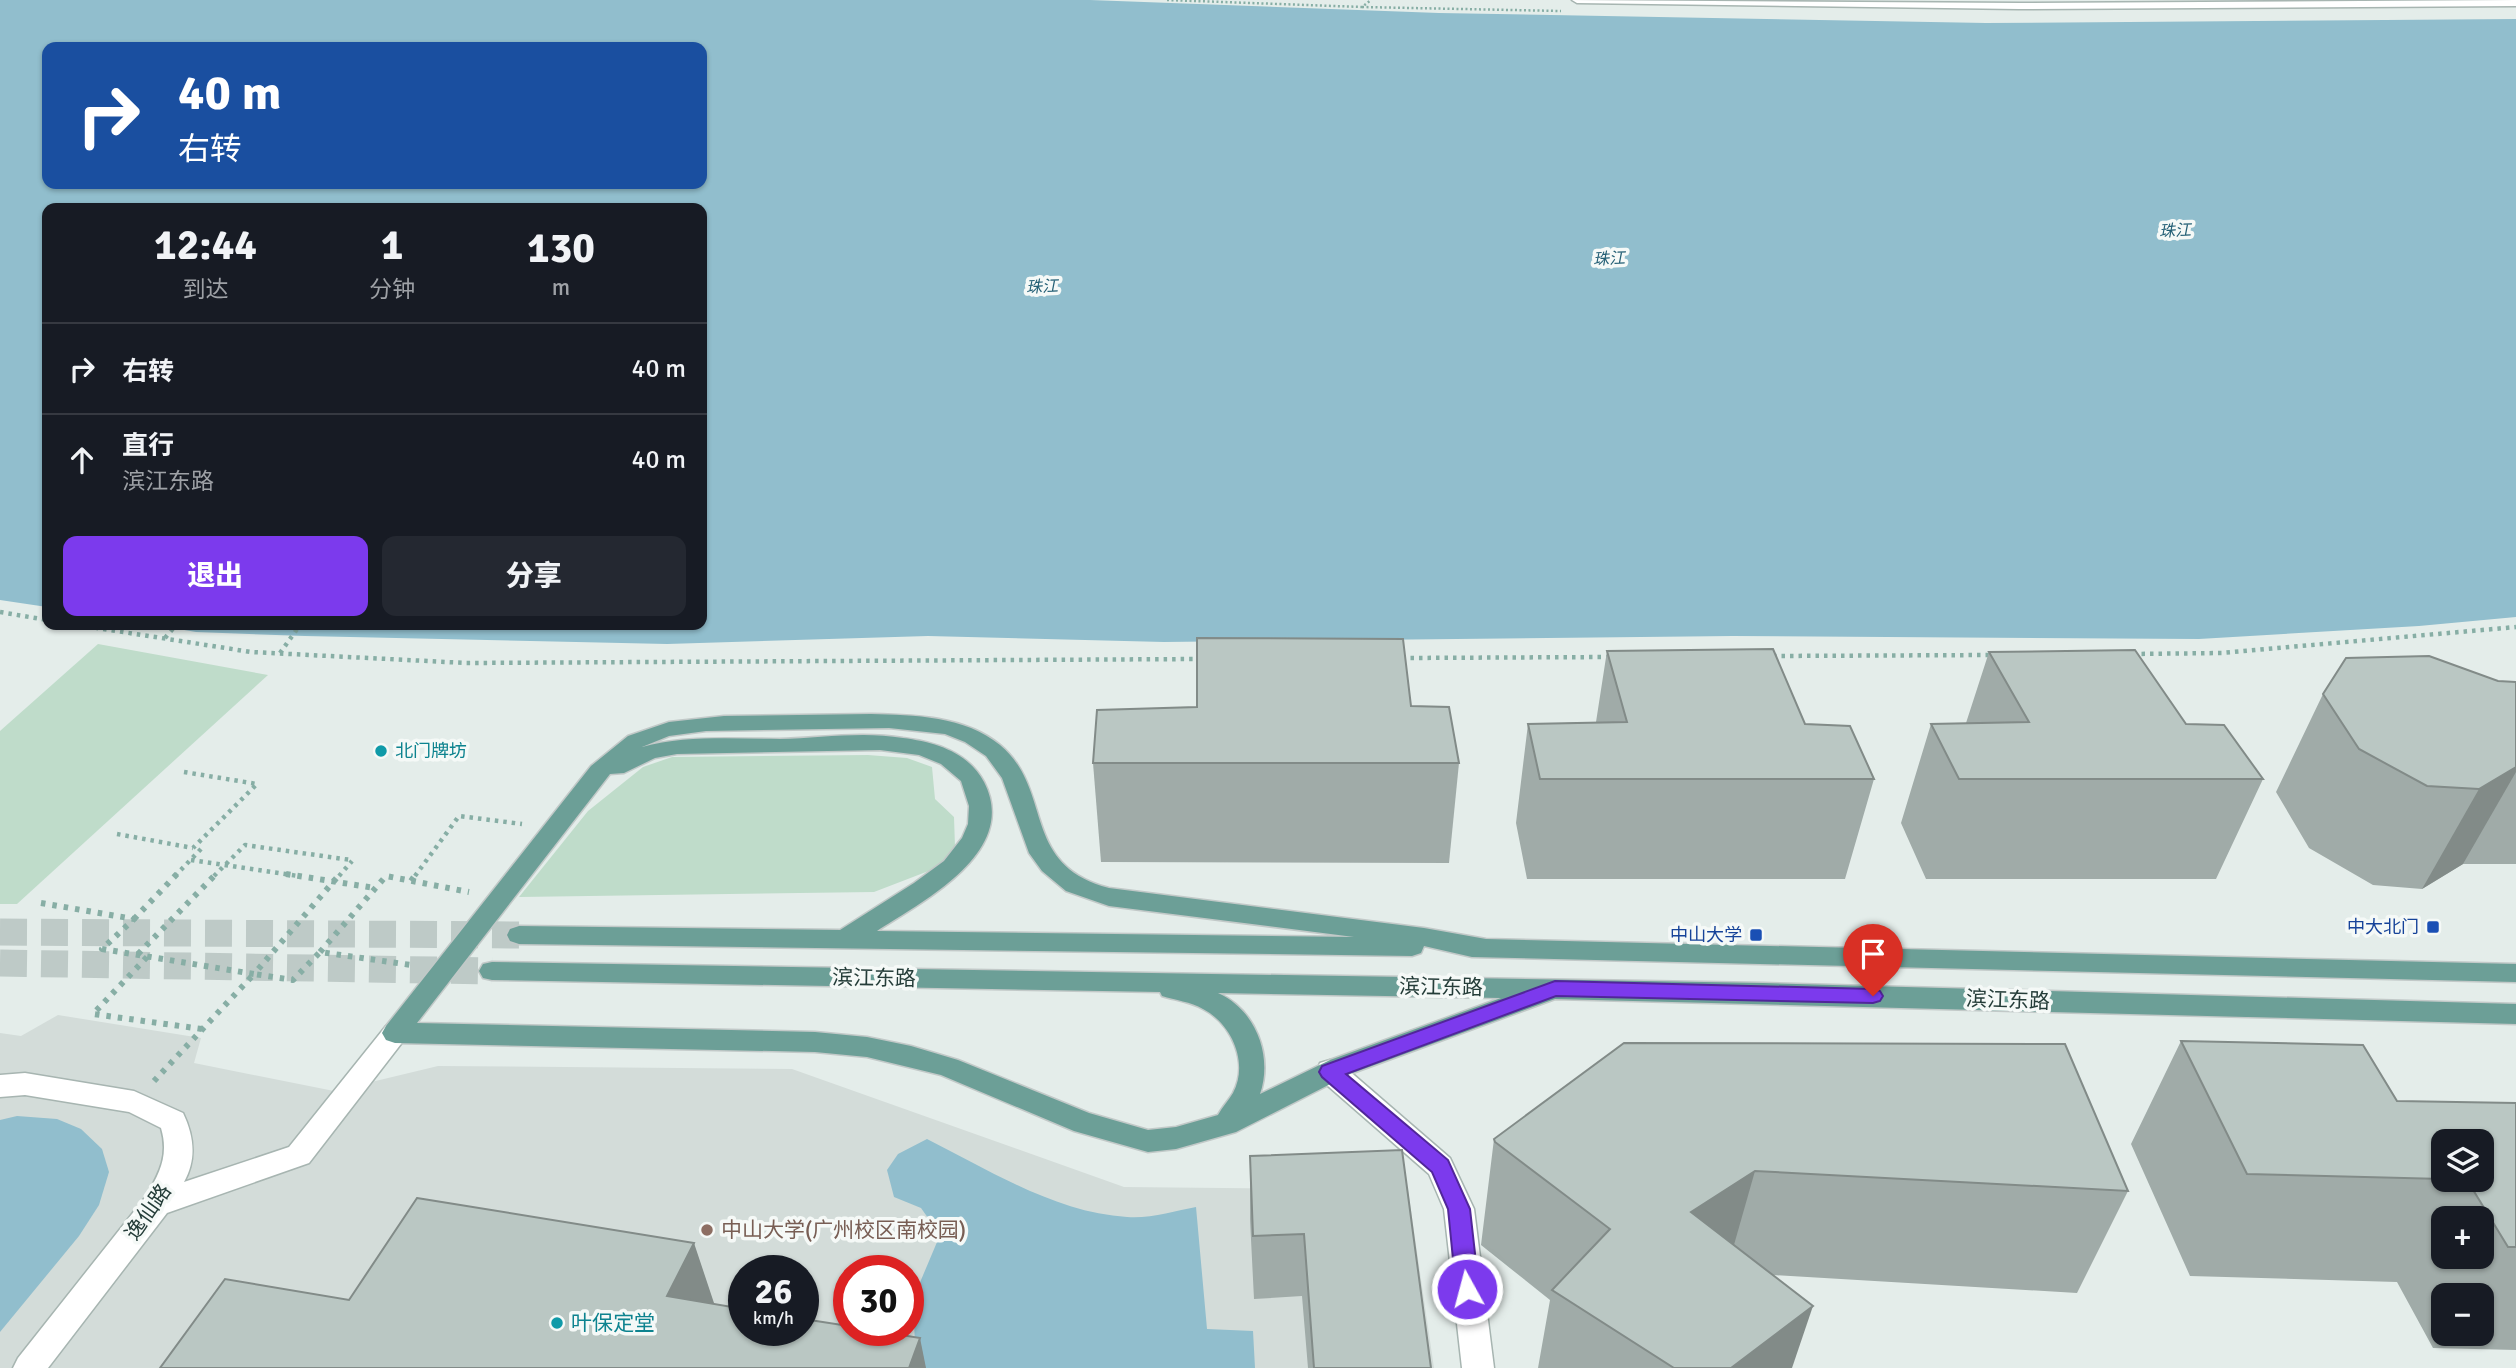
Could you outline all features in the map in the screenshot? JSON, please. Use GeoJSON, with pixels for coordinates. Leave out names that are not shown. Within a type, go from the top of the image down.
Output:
{"type":"FeatureCollection","features":[{"type":"Feature","properties":{"kind":"main road"},"geometry":{"type":"LineString","coordinates":[[395,1033],[567,811],[613,757],[647,736],[664,730],[705,725],[900,722],[941,727],[974,738],[1000,756],[1014,777],[1036,848],[1045,861],[1073,886],[1109,897],[1424,937],[1485,948]]}},
{"type":"Feature","properties":{"kind":"main road"},"geometry":{"type":"LineString","coordinates":[[567,811],[616,768],[641,755],[662,749],[890,744],[908,745],[946,756],[969,774],[979,798],[979,826],[975,839],[966,854],[938,880],[845,939]]}},
{"type":"Feature","properties":{"kind":"main road","name":"滨江东路"},"geometry":{"type":"LineString","coordinates":[[519,935],[1485,948],[2516,973]]}},
{"type":"Feature","properties":{"kind":"main road","name":"滨江东路"},"geometry":{"type":"LineString","coordinates":[[492,971],[1555,989],[2516,1014]]}},
{"type":"Feature","properties":{"kind":"main road"},"geometry":{"type":"LineString","coordinates":[[1151,982],[1213,1002],[1229,1013],[1247,1037],[1252,1074],[1247,1093],[1226,1124]]}},
{"type":"Feature","properties":{"kind":"main road"},"geometry":{"type":"LineString","coordinates":[[395,1033],[815,1042],[867,1047],[948,1067],[1084,1123],[1148,1141],[1176,1138],[1226,1124],[1329,1072],[1555,989]]}},
{"type":"Feature","properties":{"kind":"street"},"geometry":{"type":"LineString","coordinates":[[1577,0],[2516,3]]}},
{"type":"Feature","properties":{"kind":"street"},"geometry":{"type":"LineString","coordinates":[[158,1203],[299,1155],[395,1033]]}},
{"type":"Feature","properties":{"kind":"street"},"geometry":{"type":"LineString","coordinates":[[1329,1072],[1440,1166],[1459,1209],[1478,1368]]}},
{"type":"Feature","properties":{"kind":"street","name":"逸仙路"},"geometry":{"type":"LineString","coordinates":[[0,1086],[25,1084],[134,1102],[173,1121],[180,1144],[176,1171],[158,1203],[29,1368]]}},
{"type":"Feature","properties":{"kind":"path"},"geometry":{"type":"LineString","coordinates":[[1167,0],[1362,7],[1371,0]]}},
{"type":"Feature","properties":{"kind":"path"},"geometry":{"type":"LineString","coordinates":[[0,612],[42,619]]}},
{"type":"Feature","properties":{"kind":"path"},"geometry":{"type":"LineString","coordinates":[[2124,654],[2222,653],[2516,627]]}},
{"type":"Feature","properties":{"kind":"path"},"geometry":{"type":"LineString","coordinates":[[109,630],[250,652],[466,663],[1205,659]]}},
{"type":"Feature","properties":{"kind":"path"},"geometry":{"type":"LineString","coordinates":[[164,639],[172,630]]}},
{"type":"Feature","properties":{"kind":"path"},"geometry":{"type":"LineString","coordinates":[[279,654],[296,630]]}},
{"type":"Feature","properties":{"kind":"path"},"geometry":{"type":"LineString","coordinates":[[1762,656],[1999,655]]}},
{"type":"Feature","properties":{"kind":"path"},"geometry":{"type":"LineString","coordinates":[[1400,658],[1623,657]]}},
{"type":"Feature","properties":{"kind":"path"},"geometry":{"type":"LineString","coordinates":[[184,772],[257,784],[193,848]]}},
{"type":"Feature","properties":{"kind":"path"},"geometry":{"type":"LineString","coordinates":[[411,880],[459,816],[522,824]]}},
{"type":"Feature","properties":{"kind":"path"},"geometry":{"type":"LineString","coordinates":[[117,834],[201,849],[102,949],[148,957],[293,980],[386,876],[470,892]]}},
{"type":"Feature","properties":{"kind":"path"},"geometry":{"type":"LineString","coordinates":[[134,1102],[254,974],[352,861],[245,845],[137,955]]}},
{"type":"Feature","properties":{"kind":"path"},"geometry":{"type":"LineString","coordinates":[[191,860],[375,888]]}},
{"type":"Feature","properties":{"kind":"path"},"geometry":{"type":"LineString","coordinates":[[41,903],[134,919]]}},
{"type":"Feature","properties":{"kind":"path"},"geometry":{"type":"LineString","coordinates":[[320,952],[414,965]]}},
{"type":"Feature","properties":{"kind":"path"},"geometry":{"type":"LineString","coordinates":[[148,957],[93,1014],[202,1029]]}},
{"type":"Feature","properties":{"kind":"shaded area","name":"中山大学(广州校区南校园)"},"geometry":{"type":"Polygon","coordinates":[[[58,1015],[201,1038],[194,1063],[334,1091],[438,1066],[792,1069],[1124,1187],[1408,1190],[1434,1368],[0,1368],[0,1033],[21,1036],[58,1015]]]}},
{"type":"Feature","properties":{"kind":"green space"},"geometry":{"type":"Polygon","coordinates":[[[98,644],[268,675],[17,904],[0,904],[0,731],[98,644]]]}},
{"type":"Feature","properties":{"kind":"green space"},"geometry":{"type":"Polygon","coordinates":[[[868,755],[907,758],[932,767],[935,799],[954,817],[955,847],[939,867],[874,892],[519,897],[588,811],[643,767],[672,757],[868,755]]]}},
{"type":"Feature","properties":{"kind":"water","name":"珠江"},"geometry":{"type":"Polygon","coordinates":[[[0,0],[1090,0],[1439,13],[1986,23],[2516,19],[2516,617],[2419,626],[2199,639],[1733,636],[1164,642],[928,636],[667,644],[305,636],[184,630],[707,630],[707,203],[42,203],[42,606],[0,600],[0,0]]]}},
{"type":"Feature","properties":{"kind":"water"},"geometry":{"type":"Polygon","coordinates":[[[17,1116],[57,1119],[81,1129],[102,1149],[109,1172],[99,1205],[79,1236],[0,1332],[0,1120],[17,1116]]]}},
{"type":"Feature","properties":{"kind":"water"},"geometry":{"type":"Polygon","coordinates":[[[927,1139],[1049,1199],[1101,1214],[1153,1216],[1196,1207],[1207,1329],[1253,1331],[1255,1368],[916,1368],[915,1346],[924,1346],[924,1273],[940,1235],[921,1208],[894,1197],[887,1170],[898,1154],[927,1139]]]}},
{"type":"Feature","properties":{"kind":"building"},"geometry":{"type":"Polygon","coordinates":[[[1197,638],[1403,639],[1411,706],[1449,707],[1459,763],[1093,763],[1097,710],[1197,707],[1197,638]]]}},
{"type":"Feature","properties":{"kind":"building"},"geometry":{"type":"Polygon","coordinates":[[[1773,649],[1805,724],[1850,726],[1874,779],[1540,779],[1528,724],[1627,722],[1607,651],[1773,649]]]}},
{"type":"Feature","properties":{"kind":"building"},"geometry":{"type":"Polygon","coordinates":[[[2135,650],[2186,724],[2224,725],[2263,779],[1959,779],[1931,724],[2029,722],[1989,652],[2135,650]]]}},
{"type":"Feature","properties":{"kind":"building"},"geometry":{"type":"Polygon","coordinates":[[[2429,656],[2498,681],[2516,682],[2516,767],[2479,789],[2427,786],[2359,749],[2323,694],[2346,658],[2429,656]]]}},
{"type":"Feature","properties":{"kind":"building"},"geometry":{"type":"Polygon","coordinates":[[[2181,1041],[2363,1045],[2397,1101],[2516,1103],[2516,1247],[2508,1247],[2494,1224],[2494,1206],[2483,1206],[2474,1192],[2494,1192],[2494,1129],[2431,1129],[2431,1179],[2247,1174],[2181,1041]]]}},
{"type":"Feature","properties":{"kind":"building"},"geometry":{"type":"Polygon","coordinates":[[[1624,1043],[2065,1044],[2128,1191],[1755,1171],[1691,1212],[1813,1306],[1731,1368],[1674,1368],[1552,1290],[1610,1229],[1494,1139],[1624,1043]]]}},
{"type":"Feature","properties":{"kind":"building"},"geometry":{"type":"Polygon","coordinates":[[[1402,1150],[1431,1368],[1314,1368],[1304,1234],[1253,1236],[1250,1156],[1402,1150]]]}},
{"type":"Feature","properties":{"kind":"building"},"geometry":{"type":"Polygon","coordinates":[[[417,1198],[694,1243],[667,1296],[728,1306],[728,1346],[819,1346],[819,1321],[833,1324],[833,1346],[917,1346],[909,1368],[160,1368],[225,1279],[349,1300],[417,1198]]]}},
{"type":"Feature","properties":{"kind":"tunnel"},"geometry":{"type":"LineString","coordinates":[[0,932],[519,935]]}},
{"type":"Feature","properties":{"kind":"tunnel"},"geometry":{"type":"LineString","coordinates":[[0,963],[492,971]]}},
{"type":"Feature","properties":{"kind":"place","name":"北门牌坊"},"geometry":{"type":"Point","coordinates":[381,751]}},
{"type":"Feature","properties":{"kind":"place","name":"中大北门"},"geometry":{"type":"Point","coordinates":[2433,927]}},
{"type":"Feature","properties":{"kind":"place","name":"中山大学"},"geometry":{"type":"Point","coordinates":[1756,935]}},
{"type":"Feature","properties":{"kind":"place","name":"中山大学(广州校区南校园)"},"geometry":{"type":"Point","coordinates":[707,1230]}},
{"type":"Feature","properties":{"kind":"place","name":"叶保定堂"},"geometry":{"type":"Point","coordinates":[557,1323]}},
{"type":"Feature","properties":{"kind":"route"},"geometry":{"type":"LineString","coordinates":[[1467,1289],[1459,1209],[1440,1166],[1329,1072],[1555,989],[1873,996]]}}]}
